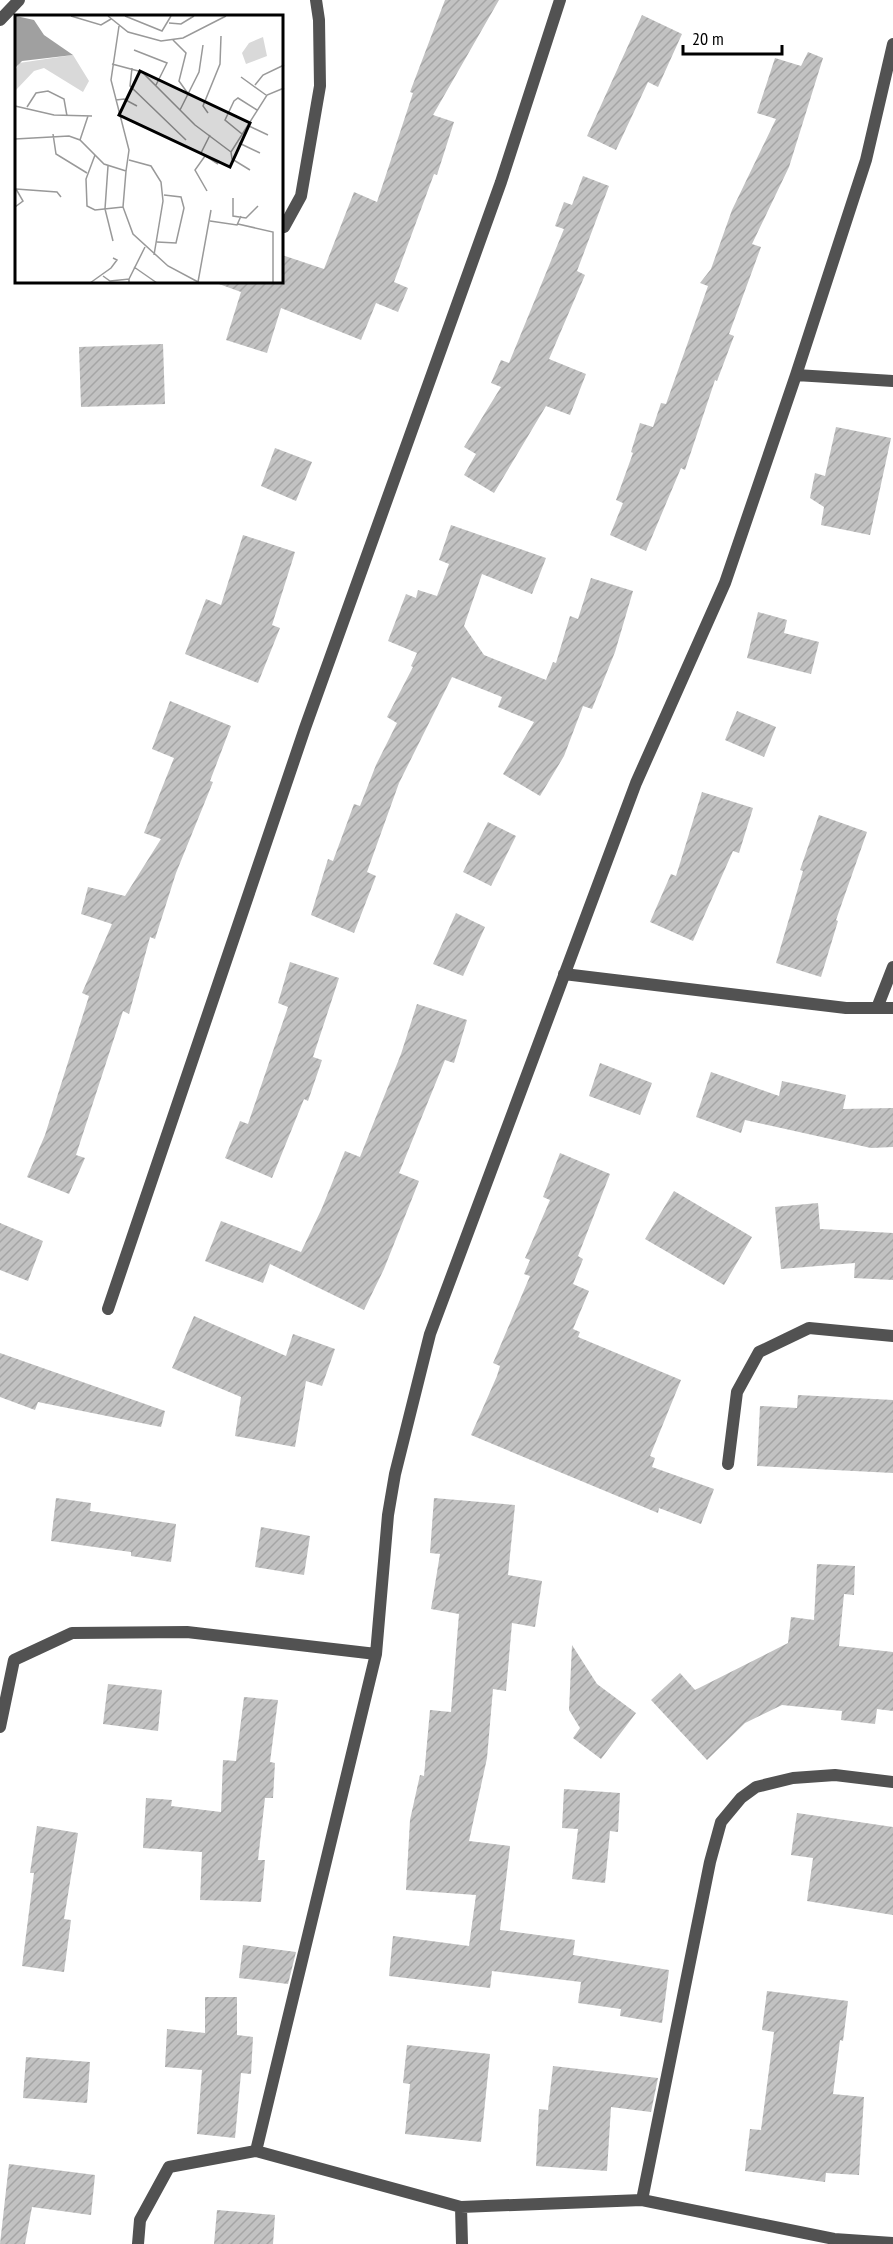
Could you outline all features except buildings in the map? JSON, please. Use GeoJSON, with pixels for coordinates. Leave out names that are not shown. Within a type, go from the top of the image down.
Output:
{"type":"FeatureCollection","features":[{"type":"Feature","properties":{"kind":"street"},"geometry":{"type":"LineString","coordinates":[[0,20],[19,0]]}},
{"type":"Feature","properties":{"kind":"street"},"geometry":{"type":"LineString","coordinates":[[284,227],[301,196],[321,86],[319,20],[316,0]]}},
{"type":"Feature","properties":{"kind":"street"},"geometry":{"type":"LineString","coordinates":[[108,1308],[304,728],[501,182],[560,0]]}},
{"type":"Feature","properties":{"kind":"street"},"geometry":{"type":"LineString","coordinates":[[256,2151],[376,1654],[388,1515],[395,1474],[430,1334],[636,783],[725,583],[866,160],[893,44]]}},
{"type":"Feature","properties":{"kind":"street"},"geometry":{"type":"LineString","coordinates":[[796,375],[893,381]]}},
{"type":"Feature","properties":{"kind":"street"},"geometry":{"type":"LineString","coordinates":[[877,1008],[893,967]]}},
{"type":"Feature","properties":{"kind":"street"},"geometry":{"type":"LineString","coordinates":[[564,974],[846,1008],[893,1008]]}},
{"type":"Feature","properties":{"kind":"street"},"geometry":{"type":"LineString","coordinates":[[728,1464],[737,1392],[759,1352],[809,1328],[893,1336]]}},
{"type":"Feature","properties":{"kind":"street"},"geometry":{"type":"LineString","coordinates":[[0,1727],[14,1660],[72,1633],[187,1632],[376,1654]]}},
{"type":"Feature","properties":{"kind":"street"},"geometry":{"type":"LineString","coordinates":[[642,2200],[710,1862],[721,1822],[741,1798],[756,1786],[792,1778],[835,1775],[893,1782]]}},
{"type":"Feature","properties":{"kind":"street"},"geometry":{"type":"LineString","coordinates":[[138,2244],[140,2220],[169,2167],[256,2151],[461,2207],[642,2200],[834,2242],[893,2243]]}},
{"type":"Feature","properties":{"kind":"street"},"geometry":{"type":"LineString","coordinates":[[461,2207],[462,2244]]}}]}
